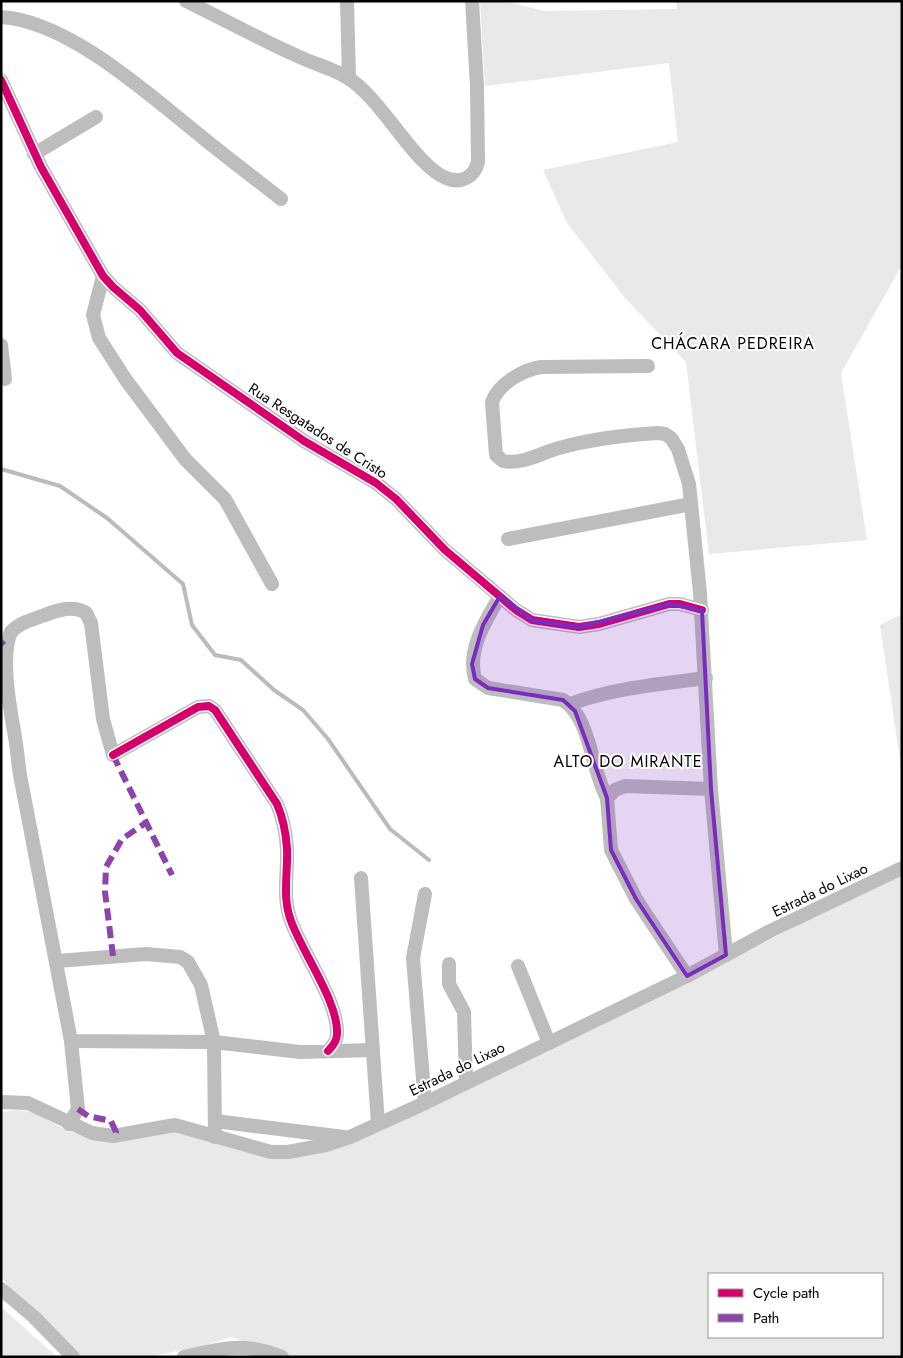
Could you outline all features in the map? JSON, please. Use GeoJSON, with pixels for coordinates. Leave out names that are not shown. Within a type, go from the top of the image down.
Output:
{"type":"FeatureCollection","features":[{"type":"Feature","properties":{"kind":"street"},"geometry":{"type":"LineString","coordinates":[[186,1],[303,58],[349,78],[388,117],[432,169],[445,178],[453,180],[468,178],[474,173],[478,162],[477,86],[472,1]]}},
{"type":"Feature","properties":{"kind":"street"},"geometry":{"type":"LineString","coordinates":[[347,1],[349,78]]}},
{"type":"Feature","properties":{"kind":"street"},"geometry":{"type":"LineString","coordinates":[[1,17],[48,28],[106,64],[156,100],[281,200]]}},
{"type":"Feature","properties":{"kind":"street","name":"Rua Resgatados de Cristo"},"geometry":{"type":"LineString","coordinates":[[1,80],[34,154],[103,276],[112,287],[140,310],[177,353],[304,441],[376,483],[396,499],[445,550],[532,620],[579,627],[599,624],[669,604],[680,604],[702,610]]}},
{"type":"Feature","properties":{"kind":"street"},"geometry":{"type":"LineString","coordinates":[[34,154],[96,117]]}},
{"type":"Feature","properties":{"kind":"street"},"geometry":{"type":"LineString","coordinates":[[103,276],[93,315],[99,338],[126,380],[185,459],[224,499],[272,584]]}},
{"type":"Feature","properties":{"kind":"street"},"geometry":{"type":"LineString","coordinates":[[1,344],[5,379]]}},
{"type":"Feature","properties":{"kind":"street"},"geometry":{"type":"LineString","coordinates":[[648,366],[541,366],[528,369],[517,375],[495,395],[492,402],[496,455],[503,461],[517,462],[559,448],[598,439],[633,434],[665,434],[678,449],[684,462],[691,504],[702,610],[711,788],[726,955]]}},
{"type":"Feature","properties":{"kind":"street"},"geometry":{"type":"LineString","coordinates":[[508,539],[691,504]]}},
{"type":"Feature","properties":{"kind":"street"},"geometry":{"type":"LineString","coordinates":[[500,596],[476,644],[472,664],[475,680],[488,688],[563,700],[570,704],[580,720],[592,752],[601,787],[607,798],[611,850],[636,899],[686,976]]}},
{"type":"Feature","properties":{"kind":"street"},"geometry":{"type":"LineString","coordinates":[[69,1124],[78,1109],[71,1041],[2,677],[2,657],[10,632],[18,626],[56,611],[73,608],[86,613],[91,623],[103,719],[112,755],[198,707],[209,706],[215,710],[278,804],[286,842],[288,912],[324,989],[337,1026],[337,1036],[328,1051]]}},
{"type":"Feature","properties":{"kind":"street"},"geometry":{"type":"LineString","coordinates":[[570,704],[620,690],[706,678]]}},
{"type":"Feature","properties":{"kind":"street"},"geometry":{"type":"LineString","coordinates":[[607,798],[615,790],[625,786],[711,788]]}},
{"type":"Feature","properties":{"kind":"street","name":"Estrada do Lixao"},"geometry":{"type":"LineString","coordinates":[[1,1102],[28,1103],[69,1124],[92,1133],[113,1136],[175,1125],[248,1147],[288,1152],[308,1150],[350,1137],[426,1103],[549,1044],[902,868]]}},
{"type":"Feature","properties":{"kind":"street"},"geometry":{"type":"LineString","coordinates":[[362,878],[378,1124]]}},
{"type":"Feature","properties":{"kind":"street"},"geometry":{"type":"LineString","coordinates":[[425,894],[413,958],[426,1103]]}},
{"type":"Feature","properties":{"kind":"street"},"geometry":{"type":"LineString","coordinates":[[57,960],[146,954],[180,957],[188,962],[202,985],[214,1042],[215,1137]]}},
{"type":"Feature","properties":{"kind":"street"},"geometry":{"type":"LineString","coordinates":[[449,964],[450,984],[464,1012],[466,1083]]}},
{"type":"Feature","properties":{"kind":"street"},"geometry":{"type":"LineString","coordinates":[[518,966],[549,1044]]}},
{"type":"Feature","properties":{"kind":"street"},"geometry":{"type":"LineString","coordinates":[[71,1041],[214,1042],[300,1052],[373,1050]]}},
{"type":"Feature","properties":{"kind":"street"},"geometry":{"type":"LineString","coordinates":[[215,1121],[350,1137]]}},
{"type":"Feature","properties":{"kind":"street"},"geometry":{"type":"LineString","coordinates":[[1,1289],[34,1317],[73,1357]]}},
{"type":"Feature","properties":{"kind":"street"},"geometry":{"type":"LineString","coordinates":[[184,1357],[239,1346],[267,1351],[282,1357]]}},
{"type":"Feature","properties":{"kind":"highlighted area"},"geometry":{"type":"Polygon","coordinates":[[[500,596],[532,620],[579,627],[669,604],[702,610],[711,789],[726,955],[687,976],[636,899],[611,850],[607,798],[575,711],[563,700],[488,688],[475,679],[472,664],[483,625],[500,596]]]}},
{"type":"Feature","properties":{"kind":"shaded area"},"geometry":{"type":"Polygon","coordinates":[[[480,1],[505,1],[544,11],[677,9],[676,1],[902,1],[902,265],[841,373],[867,540],[709,554],[686,362],[625,298],[567,223],[543,170],[678,142],[669,63],[485,86],[480,1]]]}},
{"type":"Feature","properties":{"kind":"shaded area"},"geometry":{"type":"Polygon","coordinates":[[[902,614],[902,773],[880,625],[902,614]]]}},
{"type":"Feature","properties":{"kind":"shaded area"},"geometry":{"type":"Polygon","coordinates":[[[902,872],[902,1357],[292,1357],[231,1337],[207,1345],[149,1357],[80,1357],[31,1315],[4,1280],[1,1279],[1,1112],[18,1110],[32,1112],[68,1131],[85,1137],[172,1131],[309,1155],[732,959],[902,872]]]}},
{"type":"Feature","properties":{"kind":"shaded area"},"geometry":{"type":"Polygon","coordinates":[[[1,1307],[57,1357],[1,1357],[1,1307]]]}},
{"type":"Feature","properties":{"kind":"waterway"},"geometry":{"type":"LineString","coordinates":[[1,469],[60,486],[107,518],[183,584],[192,625],[215,655],[241,660],[274,690],[303,710],[328,739],[390,829],[429,860]]}},
{"type":"Feature","properties":{"kind":"marked path"},"geometry":{"type":"LineString","coordinates":[[1,642],[4,645]]}},
{"type":"Feature","properties":{"kind":"marked path"},"geometry":{"type":"LineString","coordinates":[[113,755],[172,875]]}},
{"type":"Feature","properties":{"kind":"marked path"},"geometry":{"type":"LineString","coordinates":[[113,956],[105,892],[106,867],[122,839],[147,822]]}},
{"type":"Feature","properties":{"kind":"marked path"},"geometry":{"type":"LineString","coordinates":[[78,1109],[88,1116],[111,1121],[116,1132],[113,1136]]}},
{"type":"Feature","properties":{"kind":"cycle path"},"geometry":{"type":"LineString","coordinates":[[1,80],[41,167],[103,276],[140,310],[177,353],[304,441],[376,483],[396,499],[445,550],[516,610],[532,620],[579,627],[599,624],[669,604],[680,604],[702,610]]}},
{"type":"Feature","properties":{"kind":"cycle path"},"geometry":{"type":"LineString","coordinates":[[113,755],[198,707],[209,706],[215,710],[277,804],[281,815],[287,849],[286,894],[288,912],[296,933],[326,993],[336,1022],[336,1039],[328,1051]]}},
{"type":"Feature","properties":{"kind":"district","name":"CHÁCARA PEDREIRA"},"geometry":{"type":"Point","coordinates":[733,343]}},
{"type":"Feature","properties":{"kind":"district","name":"ALTO DO MIRANTE"},"geometry":{"type":"Point","coordinates":[628,761]}}]}
